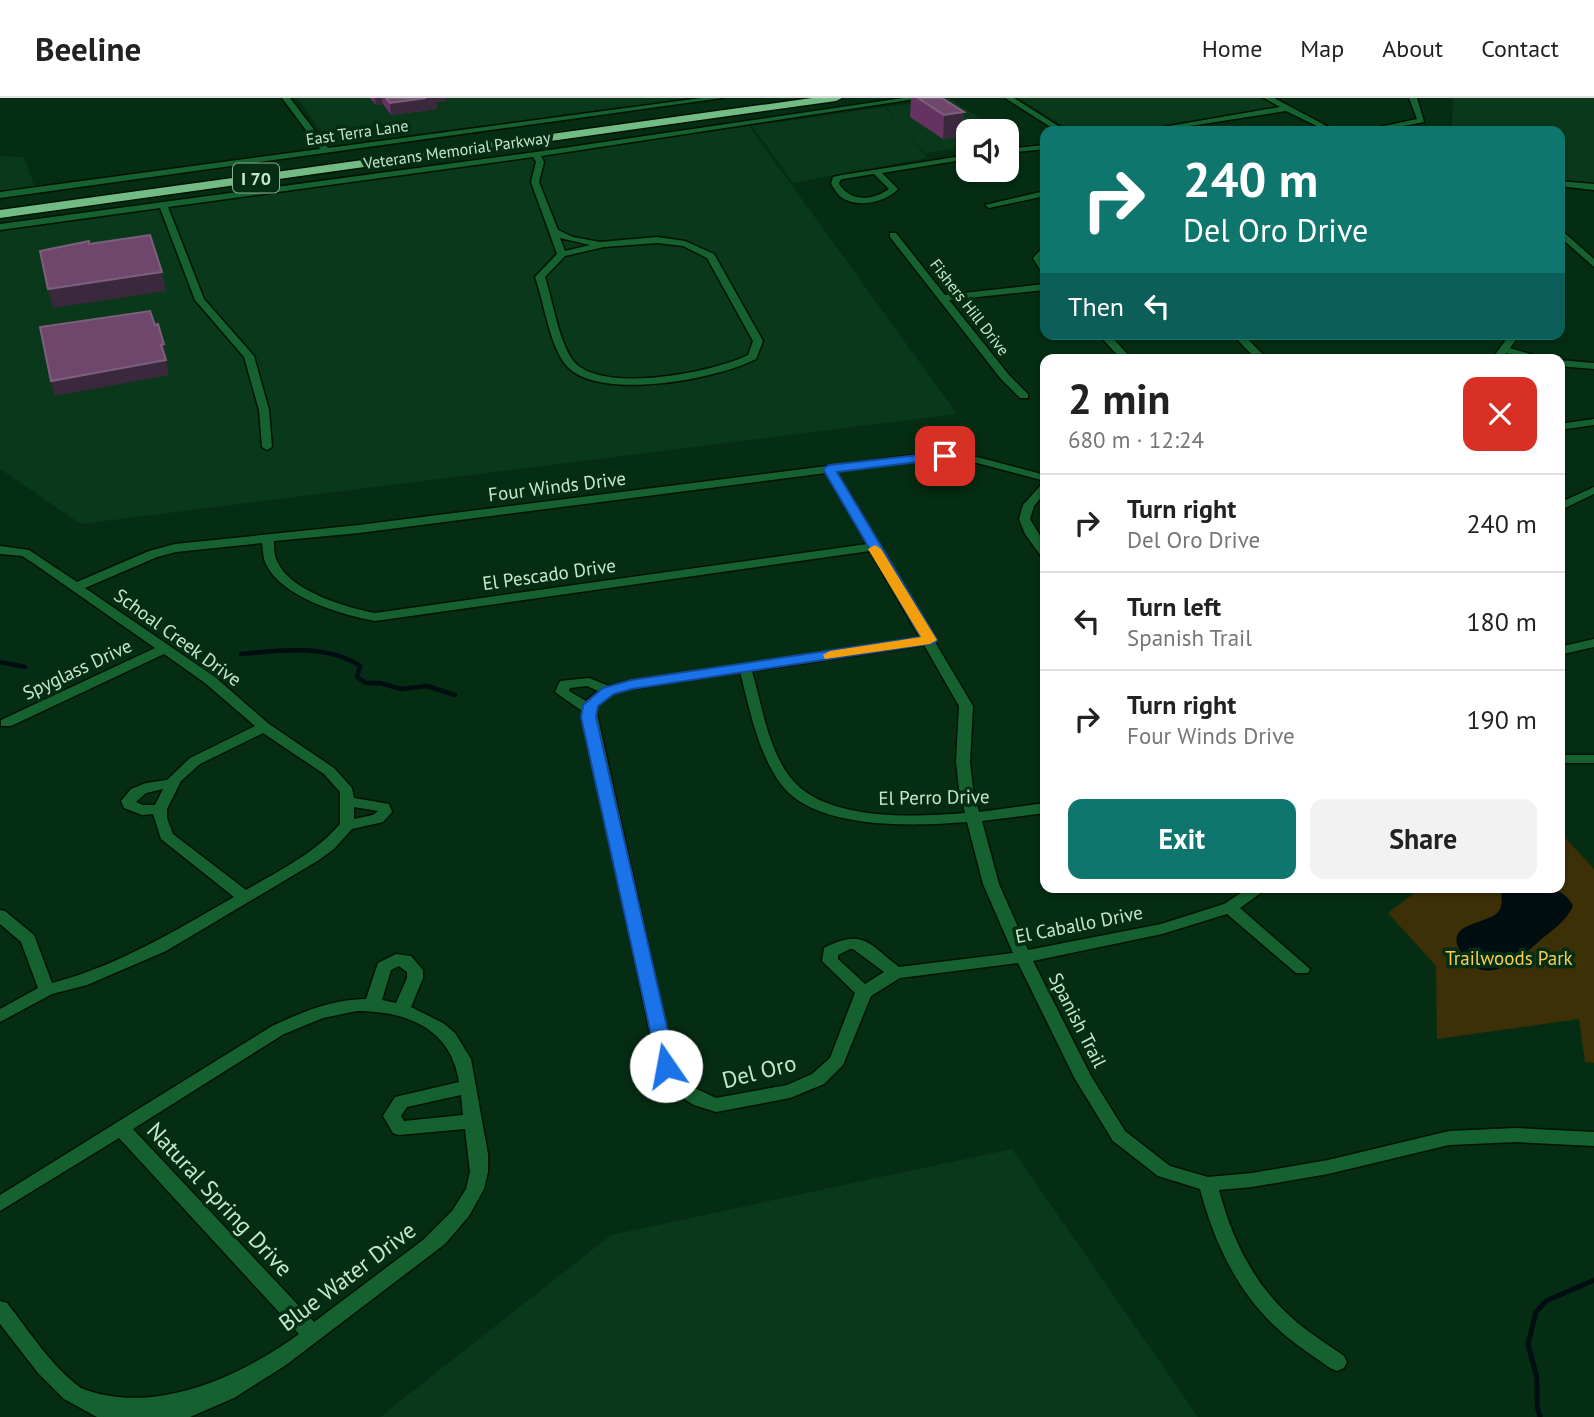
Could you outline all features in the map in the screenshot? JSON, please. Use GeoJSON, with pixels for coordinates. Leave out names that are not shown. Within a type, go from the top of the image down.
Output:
{"type":"FeatureCollection","features":[{"type":"Feature","properties":{"kind":"highway","name":"I 70"},"geometry":{"type":"LineString","coordinates":[[0,206],[788,98]]}},
{"type":"Feature","properties":{"kind":"highway","name":"I 70"},"geometry":{"type":"LineString","coordinates":[[0,214],[836,98]]}},
{"type":"Feature","properties":{"kind":"street"},"geometry":{"type":"LineString","coordinates":[[286,98],[325,150]]}},
{"type":"Feature","properties":{"kind":"street","name":"East Terra Lane"},"geometry":{"type":"LineString","coordinates":[[0,195],[718,98]]}},
{"type":"Feature","properties":{"kind":"street","name":"Veterans Memorial Parkway"},"geometry":{"type":"LineString","coordinates":[[0,227],[536,154],[918,98]]}},
{"type":"Feature","properties":{"kind":"street"},"geometry":{"type":"LineString","coordinates":[[1268,98],[1322,126]]}},
{"type":"Feature","properties":{"kind":"street"},"geometry":{"type":"LineString","coordinates":[[1390,126],[1421,120],[1413,98]]}},
{"type":"Feature","properties":{"kind":"street"},"geometry":{"type":"LineString","coordinates":[[1006,100],[1040,126]]}},
{"type":"Feature","properties":{"kind":"street"},"geometry":{"type":"LineString","coordinates":[[1006,100],[1053,126]]}},
{"type":"Feature","properties":{"kind":"street"},"geometry":{"type":"LineString","coordinates":[[1175,126],[1288,108]]}},
{"type":"Feature","properties":{"kind":"street"},"geometry":{"type":"LineString","coordinates":[[1019,150],[1040,148]]}},
{"type":"Feature","properties":{"kind":"street"},"geometry":{"type":"LineString","coordinates":[[536,154],[540,163],[535,182],[562,254]]}},
{"type":"Feature","properties":{"kind":"street"},"geometry":{"type":"LineString","coordinates":[[876,172],[893,185],[891,194],[873,199],[850,199],[843,195],[835,184],[836,179],[876,172],[956,159]]}},
{"type":"Feature","properties":{"kind":"street"},"geometry":{"type":"LineString","coordinates":[[1565,184],[1594,187]]}},
{"type":"Feature","properties":{"kind":"street"},"geometry":{"type":"LineString","coordinates":[[989,205],[1040,194]]}},
{"type":"Feature","properties":{"kind":"street"},"geometry":{"type":"LineString","coordinates":[[163,204],[200,300],[248,356],[264,410],[267,447]]}},
{"type":"Feature","properties":{"kind":"street"},"geometry":{"type":"LineString","coordinates":[[554,232],[571,239],[604,244]]}},
{"type":"Feature","properties":{"kind":"street","name":"Fishers Hill Drive"},"geometry":{"type":"LineString","coordinates":[[893,235],[1005,377],[1024,396]]}},
{"type":"Feature","properties":{"kind":"street"},"geometry":{"type":"LineString","coordinates":[[1565,237],[1594,264]]}},
{"type":"Feature","properties":{"kind":"street"},"geometry":{"type":"LineString","coordinates":[[670,241],[696,247],[711,256],[758,341],[751,357],[722,372],[652,380],[610,381],[578,371],[569,363],[563,351],[540,277],[562,254],[604,244],[670,241]]}},
{"type":"Feature","properties":{"kind":"street"},"geometry":{"type":"LineString","coordinates":[[943,298],[1040,288]]}},
{"type":"Feature","properties":{"kind":"street"},"geometry":{"type":"LineString","coordinates":[[1109,340],[1122,354]]}},
{"type":"Feature","properties":{"kind":"street"},"geometry":{"type":"LineString","coordinates":[[1243,340],[1257,354]]}},
{"type":"Feature","properties":{"kind":"street"},"geometry":{"type":"LineString","coordinates":[[1565,364],[1594,366]]}},
{"type":"Feature","properties":{"kind":"street"},"geometry":{"type":"LineString","coordinates":[[1565,370],[1594,372]]}},
{"type":"Feature","properties":{"kind":"street"},"geometry":{"type":"LineString","coordinates":[[1565,427],[1591,425]]}},
{"type":"Feature","properties":{"kind":"street","name":"Four Winds Drive"},"geometry":{"type":"LineString","coordinates":[[77,587],[153,554],[267,537],[359,529],[829,469],[945,456],[977,460],[1040,477]]}},
{"type":"Feature","properties":{"kind":"street","name":"Spanish Trail"},"geometry":{"type":"LineString","coordinates":[[829,469],[966,706],[963,762],[972,818],[991,884],[1023,957],[1084,1079],[1119,1136],[1164,1171],[1208,1184],[1252,1180],[1328,1167],[1449,1138],[1516,1135],[1594,1139]]}},
{"type":"Feature","properties":{"kind":"street"},"geometry":{"type":"LineString","coordinates":[[1565,506],[1594,490]]}},
{"type":"Feature","properties":{"kind":"street"},"geometry":{"type":"LineString","coordinates":[[1040,491],[1028,502],[1024,519],[1040,546]]}},
{"type":"Feature","properties":{"kind":"street","name":"El Pescado Drive"},"geometry":{"type":"LineString","coordinates":[[267,537],[273,567],[290,582],[343,611],[375,617],[873,547]]}},
{"type":"Feature","properties":{"kind":"street","name":"Schoal Creek Drive"},"geometry":{"type":"LineString","coordinates":[[0,550],[25,553],[210,680],[264,727],[329,771],[347,791],[348,802]]}},
{"type":"Feature","properties":{"kind":"street"},"geometry":{"type":"LineString","coordinates":[[609,691],[589,682],[565,684],[562,692],[589,709],[596,698],[631,685],[930,640]]}},
{"type":"Feature","properties":{"kind":"street"},"geometry":{"type":"LineString","coordinates":[[1565,650],[1594,643]]}},
{"type":"Feature","properties":{"kind":"street","name":"Spyglass Drive"},"geometry":{"type":"LineString","coordinates":[[6,723],[163,649]]}},
{"type":"Feature","properties":{"kind":"street","name":"El Perro Drive"},"geometry":{"type":"LineString","coordinates":[[745,668],[769,751],[788,784],[802,797],[820,807],[895,820],[972,818],[1040,808]]}},
{"type":"Feature","properties":{"kind":"street","name":"Del Oro"},"geometry":{"type":"LineString","coordinates":[[589,709],[666,1066],[676,1086],[700,1100],[716,1105],[790,1091],[818,1079],[837,1061],[864,992]]}},
{"type":"Feature","properties":{"kind":"street"},"geometry":{"type":"LineString","coordinates":[[246,898],[166,836],[160,809],[172,784],[195,761],[264,727]]}},
{"type":"Feature","properties":{"kind":"street"},"geometry":{"type":"LineString","coordinates":[[1565,760],[1594,759]]}},
{"type":"Feature","properties":{"kind":"street"},"geometry":{"type":"LineString","coordinates":[[160,809],[142,810],[129,805],[128,801],[132,794],[140,789],[172,784]]}},
{"type":"Feature","properties":{"kind":"street"},"geometry":{"type":"LineString","coordinates":[[0,1016],[47,990],[81,981],[160,947],[314,857],[329,846],[347,825],[348,802],[384,807],[385,812],[378,819],[347,825]]}},
{"type":"Feature","properties":{"kind":"street","name":"El Caballo Drive"},"geometry":{"type":"LineString","coordinates":[[889,977],[1023,957],[1162,929],[1228,908],[1252,893]]}},
{"type":"Feature","properties":{"kind":"street"},"geometry":{"type":"LineString","coordinates":[[1228,908],[1302,969]]}},
{"type":"Feature","properties":{"kind":"street"},"geometry":{"type":"LineString","coordinates":[[0,915],[28,939],[47,990]]}},
{"type":"Feature","properties":{"kind":"street"},"geometry":{"type":"LineString","coordinates":[[857,943],[867,948],[889,977],[864,992],[831,961],[831,952],[838,947],[857,943]]}},
{"type":"Feature","properties":{"kind":"street"},"geometry":{"type":"LineString","coordinates":[[372,1006],[384,967],[396,960],[405,960],[415,970],[415,978],[401,1010]]}},
{"type":"Feature","properties":{"kind":"street","name":"Blue Water Drive"},"geometry":{"type":"LineString","coordinates":[[0,1204],[287,1026],[344,1006],[401,1010],[430,1022],[448,1037],[460,1054],[479,1165],[477,1186],[464,1211],[445,1233],[312,1334],[214,1398],[170,1416],[106,1414],[60,1384],[0,1309]]}},
{"type":"Feature","properties":{"kind":"street"},"geometry":{"type":"LineString","coordinates":[[466,1087],[401,1102],[392,1116],[399,1128],[472,1121]]}},
{"type":"Feature","properties":{"kind":"street","name":"Natural Spring Drive"},"geometry":{"type":"LineString","coordinates":[[121,1128],[312,1334]]}},
{"type":"Feature","properties":{"kind":"street"},"geometry":{"type":"LineString","coordinates":[[1208,1184],[1218,1225],[1240,1272],[1277,1317],[1337,1362]]}},
{"type":"Feature","properties":{"kind":"shaded area"},"geometry":{"type":"Polygon","coordinates":[[[297,98],[692,98],[332,145],[297,98]]]}},
{"type":"Feature","properties":{"kind":"shaded area"},"geometry":{"type":"Polygon","coordinates":[[[949,98],[981,119],[956,119],[956,149],[925,153],[908,134],[927,158],[793,183],[752,126],[885,107],[895,119],[887,107],[949,98]]]}},
{"type":"Feature","properties":{"kind":"shaded area"},"geometry":{"type":"Polygon","coordinates":[[[1018,98],[1263,98],[1277,107],[1159,126],[1064,126],[1018,98]]]}},
{"type":"Feature","properties":{"kind":"shaded area"},"geometry":{"type":"Polygon","coordinates":[[[1453,98],[1594,98],[1594,185],[1565,181],[1565,126],[1452,125],[1453,98]]]}},
{"type":"Feature","properties":{"kind":"shaded area"},"geometry":{"type":"Polygon","coordinates":[[[749,126],[957,414],[81,524],[0,469],[0,231],[749,126]]]}},
{"type":"Feature","properties":{"kind":"shaded area"},"geometry":{"type":"Polygon","coordinates":[[[0,156],[24,157],[35,188],[0,193],[0,156]]]}},
{"type":"Feature","properties":{"kind":"shaded area"},"geometry":{"type":"Polygon","coordinates":[[[1501,893],[1561,893],[1573,906],[1560,923],[1513,962],[1490,971],[1479,969],[1469,962],[1459,949],[1456,940],[1458,934],[1469,925],[1492,917],[1501,904],[1501,893]]]}},
{"type":"Feature","properties":{"kind":"shaded area"},"geometry":{"type":"Polygon","coordinates":[[[1012,1149],[1198,1417],[380,1417],[611,1235],[1012,1149]]]}},
{"type":"Feature","properties":{"kind":"green space","name":"Trailwoods Park"},"geometry":{"type":"Polygon","coordinates":[[[1565,838],[1594,869],[1594,1063],[1585,1062],[1579,1019],[1437,1039],[1436,966],[1388,913],[1414,893],[1565,893],[1565,838]]]}},
{"type":"Feature","properties":{"kind":"building"},"geometry":{"type":"Polygon","coordinates":[[[386,98],[426,98],[390,103],[386,98]]]}},
{"type":"Feature","properties":{"kind":"building"},"geometry":{"type":"Polygon","coordinates":[[[918,98],[942,98],[964,112],[944,115],[918,98]]]}},
{"type":"Feature","properties":{"kind":"building"},"geometry":{"type":"Polygon","coordinates":[[[150,235],[162,272],[48,289],[40,251],[89,241],[89,244],[150,235]]]}},
{"type":"Feature","properties":{"kind":"building"},"geometry":{"type":"Polygon","coordinates":[[[150,311],[155,325],[158,324],[166,360],[51,381],[40,327],[150,311]]]}},
{"type":"Feature","properties":{"kind":"waterway"},"geometry":{"type":"LineString","coordinates":[[241,654],[318,651],[333,654],[360,666],[357,677],[366,683],[380,683],[401,689],[427,686],[455,695]]}},
{"type":"Feature","properties":{"kind":"waterway"},"geometry":{"type":"LineString","coordinates":[[0,662],[25,667]]}},
{"type":"Feature","properties":{"kind":"waterway"},"geometry":{"type":"LineString","coordinates":[[1540,1417],[1537,1406],[1537,1378],[1528,1344],[1536,1312],[1546,1301],[1594,1280]]}},
{"type":"Feature","properties":{"kind":"slow traffic"},"geometry":{"type":"LineString","coordinates":[[830,655],[930,640],[875,549]]}},
{"type":"Feature","properties":{"kind":"route"},"geometry":{"type":"LineString","coordinates":[[666,1066],[589,717],[590,705],[609,691],[631,685],[930,640],[829,469],[945,456]]}}]}
